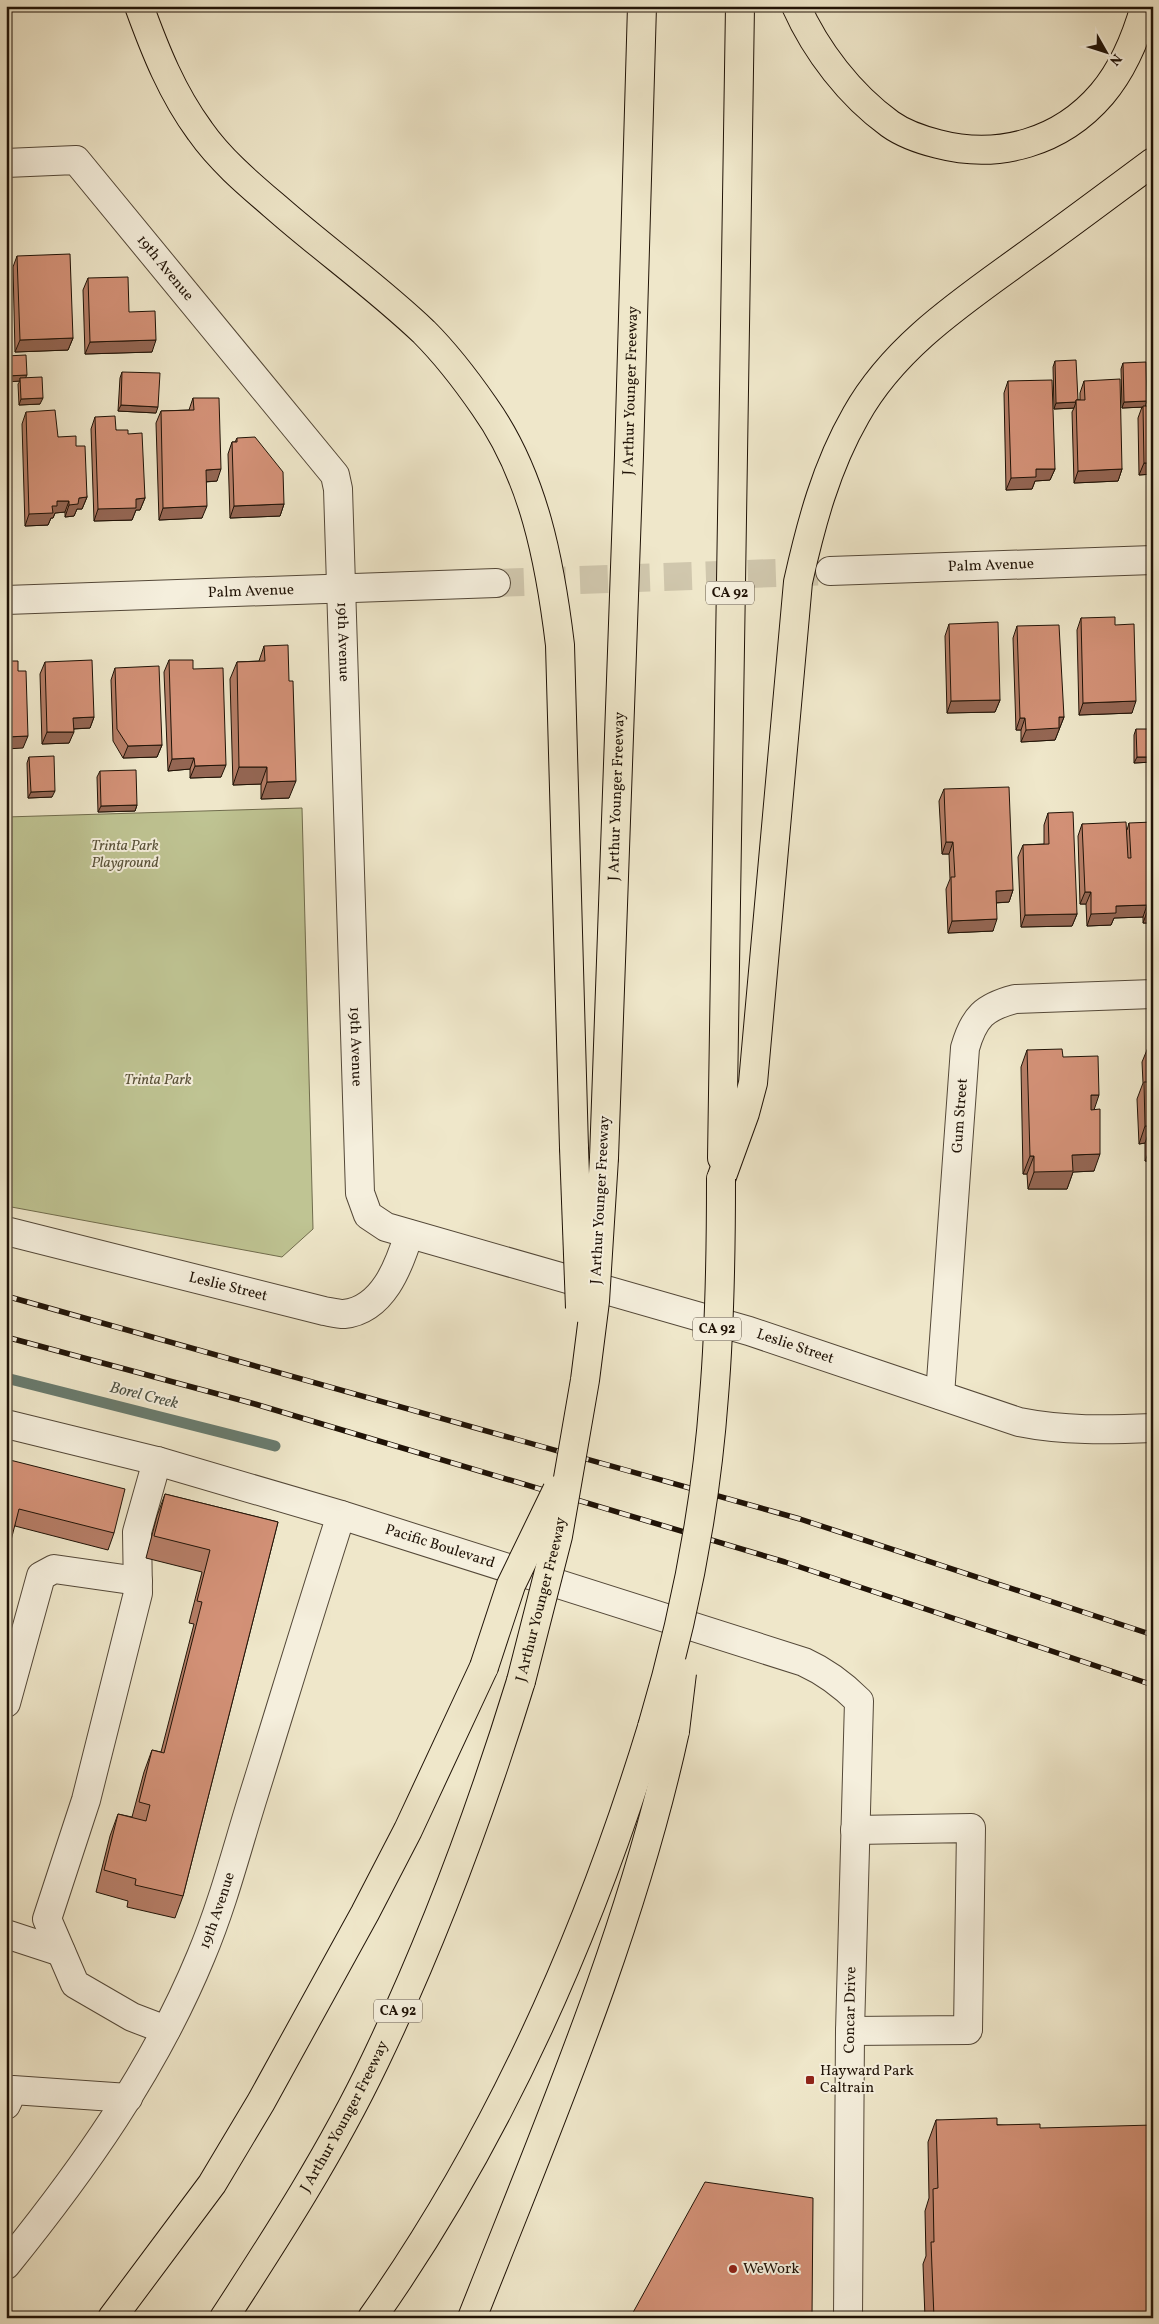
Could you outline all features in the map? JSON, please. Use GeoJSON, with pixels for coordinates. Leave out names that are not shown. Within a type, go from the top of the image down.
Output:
{"type":"FeatureCollection","features":[{"type":"Feature","properties":{"kind":"highway"},"geometry":{"type":"LineString","coordinates":[[139,6],[154,49],[174,91],[200,131],[239,175],[424,333],[457,369],[486,407],[508,448],[526,489],[548,562],[560,645],[578,1274],[585,1380]]}},
{"type":"Feature","properties":{"kind":"highway","name":"J Arthur Younger Freeway"},"geometry":{"type":"LineString","coordinates":[[224,2318],[298,2201],[338,2132],[378,2053],[423,1954],[467,1845],[522,1681],[558,1536],[572,1459],[595,1301],[604,1158],[642,6]]}},
{"type":"Feature","properties":{"kind":"highway","name":"CA 92"},"geometry":{"type":"LineString","coordinates":[[372,2318],[432,2228],[474,2157],[546,2014],[578,1941],[606,1866],[663,1729],[676,1640],[692,1562],[705,1478],[714,1396],[721,1179],[740,6]]}},
{"type":"Feature","properties":{"kind":"highway"},"geometry":{"type":"LineString","coordinates":[[796,6],[817,45],[838,74],[890,124],[921,140],[955,149],[984,151],[1014,148],[1048,136],[1077,118],[1102,94],[1120,68],[1135,39],[1145,6]]}},
{"type":"Feature","properties":{"kind":"highway"},"geometry":{"type":"LineString","coordinates":[[721,1179],[745,1113],[753,1083],[798,582],[812,520],[833,460],[856,414],[881,378],[916,341],[960,303],[1153,162]]}},
{"type":"Feature","properties":{"kind":"highway"},"geometry":{"type":"LineString","coordinates":[[112,2318],[212,2184],[261,2102],[365,1913],[408,1830],[484,1667],[510,1585],[572,1459]]}},
{"type":"Feature","properties":{"kind":"highway"},"geometry":{"type":"LineString","coordinates":[[472,2318],[594,2006],[646,1847],[662,1790],[663,1729]]}},
{"type":"Feature","properties":{"kind":"street","name":"19th Avenue"},"geometry":{"type":"LineString","coordinates":[[6,163],[76,160],[335,475],[338,489],[360,1193],[368,1215]]}},
{"type":"Feature","properties":{"kind":"street","name":"Palm Avenue"},"geometry":{"type":"LineString","coordinates":[[830,571],[1153,560]]}},
{"type":"Feature","properties":{"kind":"street","name":"Palm Avenue"},"geometry":{"type":"LineString","coordinates":[[6,600],[496,583]]}},
{"type":"Feature","properties":{"kind":"street","name":"Gum Street"},"geometry":{"type":"LineString","coordinates":[[940,1395],[965,1048],[971,1029],[981,1014],[995,1004],[1015,999],[1153,994]]}},
{"type":"Feature","properties":{"kind":"street","name":"Leslie Street"},"geometry":{"type":"LineString","coordinates":[[368,1215],[386,1227],[749,1331],[1019,1422],[1051,1428],[1088,1430],[1153,1428]]}},
{"type":"Feature","properties":{"kind":"street","name":"Leslie Street"},"geometry":{"type":"LineString","coordinates":[[6,1232],[324,1311],[344,1314],[360,1308],[377,1298],[392,1278],[401,1260],[409,1234]]}},
{"type":"Feature","properties":{"kind":"street","name":"Pacific Boulevard"},"geometry":{"type":"LineString","coordinates":[[6,1424],[157,1461],[340,1515],[804,1662],[828,1673],[859,1701]]}},
{"type":"Feature","properties":{"kind":"street"},"geometry":{"type":"LineString","coordinates":[[157,1461],[137,1532],[138,1593],[86,1800],[47,1919],[75,1984],[132,2017],[166,2030]]}},
{"type":"Feature","properties":{"kind":"street","name":"19th Avenue"},"geometry":{"type":"LineString","coordinates":[[10,2254],[87,2161],[128,2098],[166,2030],[201,1956],[229,1879],[340,1515]]}},
{"type":"Feature","properties":{"kind":"street"},"geometry":{"type":"LineString","coordinates":[[6,1703],[41,1576],[54,1569],[138,1582]]}},
{"type":"Feature","properties":{"kind":"street","name":"Concar Drive"},"geometry":{"type":"LineString","coordinates":[[848,2318],[850,2031],[859,1701]]}},
{"type":"Feature","properties":{"kind":"street"},"geometry":{"type":"LineString","coordinates":[[850,2031],[968,2030],[971,1828],[855,1830]]}},
{"type":"Feature","properties":{"kind":"street"},"geometry":{"type":"LineString","coordinates":[[6,1934],[61,1952]]}},
{"type":"Feature","properties":{"kind":"street"},"geometry":{"type":"LineString","coordinates":[[6,2106],[13,2090],[128,2098]]}},
{"type":"Feature","properties":{"kind":"green space","name":"Trinta Park"},"geometry":{"type":"Polygon","coordinates":[[[302,808],[313,1229],[282,1257],[6,1206],[6,817],[302,808]]]}},
{"type":"Feature","properties":{"kind":"building"},"geometry":{"type":"Polygon","coordinates":[[[70,254],[73,338],[20,340],[17,256],[70,254]]]}},
{"type":"Feature","properties":{"kind":"building"},"geometry":{"type":"Polygon","coordinates":[[[128,277],[129,312],[155,311],[156,340],[90,342],[88,278],[128,277]]]}},
{"type":"Feature","properties":{"kind":"building"},"geometry":{"type":"Polygon","coordinates":[[[26,355],[27,375],[6,376],[6,356],[26,355]]]}},
{"type":"Feature","properties":{"kind":"building"},"geometry":{"type":"Polygon","coordinates":[[[1076,360],[1078,400],[1076,402],[1056,403],[1055,361],[1076,360]]]}},
{"type":"Feature","properties":{"kind":"building"},"geometry":{"type":"Polygon","coordinates":[[[1146,362],[1147,401],[1124,402],[1123,363],[1146,362]]]}},
{"type":"Feature","properties":{"kind":"building"},"geometry":{"type":"Polygon","coordinates":[[[122,372],[160,373],[158,407],[121,405],[122,372]]]}},
{"type":"Feature","properties":{"kind":"building"},"geometry":{"type":"Polygon","coordinates":[[[42,377],[43,398],[21,399],[20,378],[42,377]]]}},
{"type":"Feature","properties":{"kind":"building"},"geometry":{"type":"Polygon","coordinates":[[[1120,379],[1122,469],[1078,471],[1076,400],[1085,400],[1084,381],[1120,379]]]}},
{"type":"Feature","properties":{"kind":"building"},"geometry":{"type":"Polygon","coordinates":[[[1052,380],[1055,469],[1036,469],[1036,477],[1011,478],[1008,381],[1052,380]]]}},
{"type":"Feature","properties":{"kind":"building"},"geometry":{"type":"Polygon","coordinates":[[[193,398],[219,398],[221,469],[206,470],[207,506],[163,508],[161,411],[194,410],[193,398]]]}},
{"type":"Feature","properties":{"kind":"building"},"geometry":{"type":"Polygon","coordinates":[[[1143,406],[1153,406],[1153,463],[1144,463],[1143,406]]]}},
{"type":"Feature","properties":{"kind":"building"},"geometry":{"type":"Polygon","coordinates":[[[55,410],[58,437],[76,436],[76,446],[85,446],[87,497],[79,498],[78,504],[69,505],[69,501],[57,501],[57,506],[52,506],[53,513],[29,514],[26,412],[55,410]]]}},
{"type":"Feature","properties":{"kind":"building"},"geometry":{"type":"Polygon","coordinates":[[[115,416],[116,430],[128,430],[128,434],[142,433],[145,498],[136,499],[136,508],[98,509],[95,417],[115,416]]]}},
{"type":"Feature","properties":{"kind":"building"},"geometry":{"type":"Polygon","coordinates":[[[255,437],[283,472],[284,504],[234,506],[232,442],[237,442],[237,438],[255,437]]]}},
{"type":"Feature","properties":{"kind":"building"},"geometry":{"type":"Polygon","coordinates":[[[6,445],[8,512],[6,512],[6,445]]]}},
{"type":"Feature","properties":{"kind":"building"},"geometry":{"type":"Polygon","coordinates":[[[1115,617],[1115,625],[1134,624],[1136,701],[1083,703],[1081,618],[1115,617]]]}},
{"type":"Feature","properties":{"kind":"building"},"geometry":{"type":"Polygon","coordinates":[[[998,622],[1000,700],[951,701],[949,624],[998,622]]]}},
{"type":"Feature","properties":{"kind":"building"},"geometry":{"type":"Polygon","coordinates":[[[1059,625],[1064,717],[1059,717],[1059,728],[1026,730],[1025,718],[1020,718],[1017,626],[1059,625]]]}},
{"type":"Feature","properties":{"kind":"building"},"geometry":{"type":"Polygon","coordinates":[[[288,645],[289,681],[293,681],[296,781],[267,782],[267,767],[239,767],[237,662],[265,661],[264,646],[288,645]]]}},
{"type":"Feature","properties":{"kind":"building"},"geometry":{"type":"Polygon","coordinates":[[[92,660],[94,717],[73,718],[74,732],[47,732],[45,662],[92,660]]]}},
{"type":"Feature","properties":{"kind":"building"},"geometry":{"type":"Polygon","coordinates":[[[169,660],[193,660],[193,669],[223,668],[226,765],[195,766],[194,758],[172,759],[169,660]]]}},
{"type":"Feature","properties":{"kind":"building"},"geometry":{"type":"Polygon","coordinates":[[[6,661],[18,661],[18,671],[26,671],[28,736],[6,737],[6,661]]]}},
{"type":"Feature","properties":{"kind":"building"},"geometry":{"type":"Polygon","coordinates":[[[159,666],[162,745],[128,746],[117,729],[115,668],[159,666]]]}},
{"type":"Feature","properties":{"kind":"building"},"geometry":{"type":"Polygon","coordinates":[[[1136,729],[1153,729],[1153,757],[1137,757],[1136,729]]]}},
{"type":"Feature","properties":{"kind":"building"},"geometry":{"type":"Polygon","coordinates":[[[54,756],[55,791],[31,792],[29,757],[54,756]]]}},
{"type":"Feature","properties":{"kind":"building"},"geometry":{"type":"Polygon","coordinates":[[[136,770],[137,805],[101,806],[100,771],[136,770]]]}},
{"type":"Feature","properties":{"kind":"building"},"geometry":{"type":"Polygon","coordinates":[[[1009,787],[1013,890],[996,891],[997,919],[952,921],[951,877],[955,877],[953,842],[946,842],[944,789],[1009,787]]]}},
{"type":"Feature","properties":{"kind":"building"},"geometry":{"type":"Polygon","coordinates":[[[1073,812],[1077,914],[1025,915],[1023,845],[1049,844],[1048,813],[1073,812]]]}},
{"type":"Feature","properties":{"kind":"building"},"geometry":{"type":"Polygon","coordinates":[[[1126,822],[1128,858],[1131,858],[1129,823],[1153,822],[1153,911],[1147,912],[1147,905],[1116,906],[1116,913],[1091,914],[1091,892],[1085,892],[1082,824],[1126,822]]]}},
{"type":"Feature","properties":{"kind":"building"},"geometry":{"type":"Polygon","coordinates":[[[1149,1045],[1153,1045],[1153,1144],[1151,1126],[1145,1126],[1144,1082],[1150,1082],[1149,1045]]]}},
{"type":"Feature","properties":{"kind":"building"},"geometry":{"type":"Polygon","coordinates":[[[1062,1049],[1063,1057],[1098,1056],[1099,1095],[1091,1095],[1091,1110],[1100,1109],[1100,1154],[1072,1155],[1073,1171],[1034,1172],[1034,1156],[1030,1156],[1027,1050],[1062,1049]]]}},
{"type":"Feature","properties":{"kind":"building"},"geometry":{"type":"Polygon","coordinates":[[[6,1459],[125,1489],[114,1533],[19,1509],[6,1560],[6,1459]]]}},
{"type":"Feature","properties":{"kind":"building"},"geometry":{"type":"Polygon","coordinates":[[[165,1494],[278,1522],[183,1896],[135,1885],[136,1879],[104,1870],[118,1814],[146,1821],[150,1805],[139,1802],[152,1750],[164,1753],[202,1602],[197,1601],[210,1550],[154,1536],[165,1494]]]}},
{"type":"Feature","properties":{"kind":"building"},"geometry":{"type":"Polygon","coordinates":[[[6,2033],[10,2035],[6,2044],[6,2033]]]}},
{"type":"Feature","properties":{"kind":"building"},"geometry":{"type":"Polygon","coordinates":[[[997,2118],[997,2125],[1040,2124],[1040,2128],[1153,2125],[1153,2318],[934,2318],[931,2242],[934,2242],[933,2189],[938,2188],[936,2120],[997,2118]]]}},
{"type":"Feature","properties":{"kind":"building","name":"WeWork"},"geometry":{"type":"Polygon","coordinates":[[[705,2182],[813,2198],[812,2318],[630,2318],[705,2182]]]}},
{"type":"Feature","properties":{"kind":"waterway","name":"Borel Creek"},"geometry":{"type":"LineString","coordinates":[[6,1378],[275,1446]]}},
{"type":"Feature","properties":{"kind":"tunnel"},"geometry":{"type":"LineString","coordinates":[[496,583],[830,571]]}},
{"type":"Feature","properties":{"kind":"railway"},"geometry":{"type":"LineString","coordinates":[[6,1296],[800,1519],[1153,1635]]}},
{"type":"Feature","properties":{"kind":"railway"},"geometry":{"type":"LineString","coordinates":[[6,1337],[255,1404],[785,1562],[1153,1685]]}},
{"type":"Feature","properties":{"kind":"place","name":"Hayward Park Caltrain"},"geometry":{"type":"Point","coordinates":[810,2080]}},
{"type":"Feature","properties":{"kind":"place","name":"WeWork"},"geometry":{"type":"Point","coordinates":[733,2269]}},
{"type":"Feature","properties":{"kind":"park label","name":"Trinta Park Playground"},"geometry":{"type":"Point","coordinates":[125,854]}}]}
